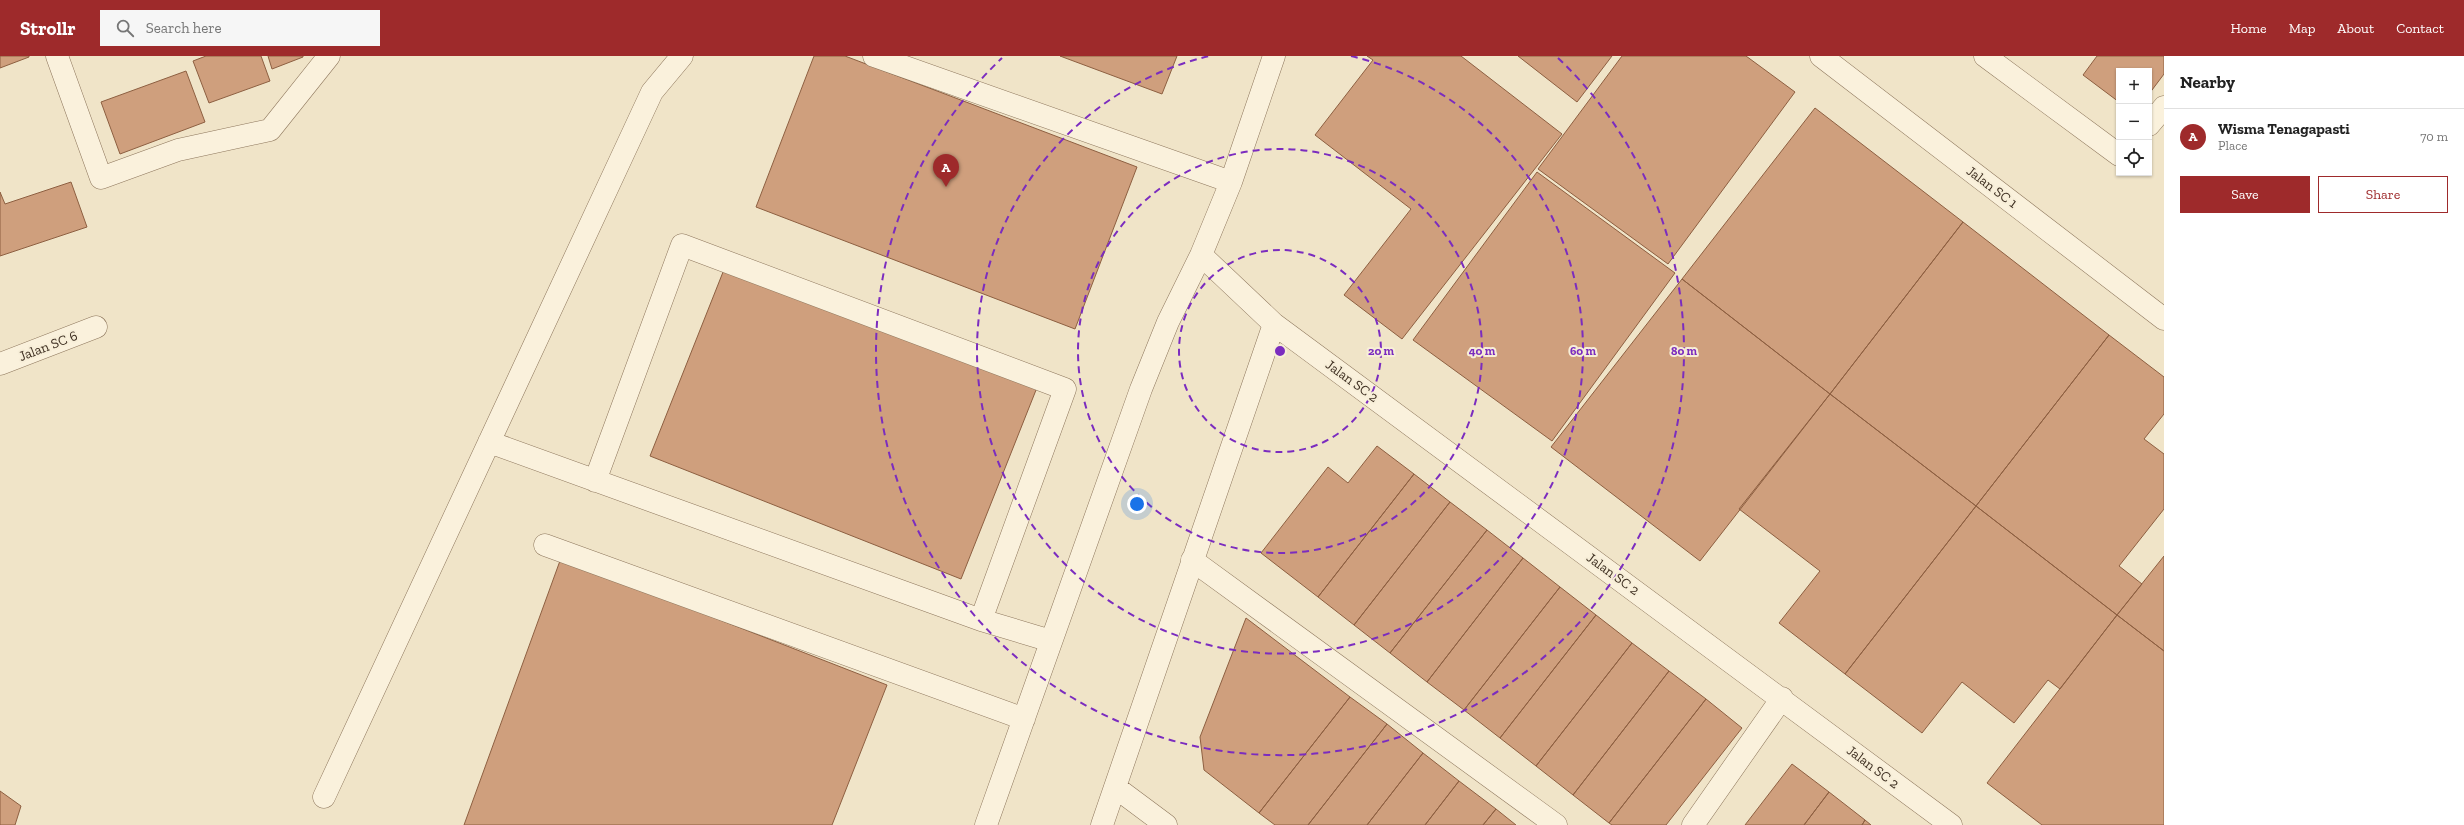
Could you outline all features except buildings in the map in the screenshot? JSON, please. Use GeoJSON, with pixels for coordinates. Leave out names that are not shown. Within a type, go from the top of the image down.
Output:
{"type":"FeatureCollection","features":[{"type":"Feature","properties":{"kind":"street"},"geometry":{"type":"LineString","coordinates":[[57,56],[101,178],[178,150],[270,130],[329,56]]}},
{"type":"Feature","properties":{"kind":"street"},"geometry":{"type":"LineString","coordinates":[[324,797],[652,92],[682,56]]}},
{"type":"Feature","properties":{"kind":"street"},"geometry":{"type":"LineString","coordinates":[[874,56],[1230,182]]}},
{"type":"Feature","properties":{"kind":"street"},"geometry":{"type":"LineString","coordinates":[[986,825],[1141,389],[1168,322],[1201,255],[1230,182],[1274,56]]}},
{"type":"Feature","properties":{"kind":"street","name":"Jalan SC 1"},"geometry":{"type":"LineString","coordinates":[[1821,56],[2164,319]]}},
{"type":"Feature","properties":{"kind":"street"},"geometry":{"type":"LineString","coordinates":[[1985,56],[2116,153]]}},
{"type":"Feature","properties":{"kind":"street"},"geometry":{"type":"LineString","coordinates":[[2152,121],[2164,107]]}},
{"type":"Feature","properties":{"kind":"street"},"geometry":{"type":"LineString","coordinates":[[595,481],[682,245],[1065,389],[981,620]]}},
{"type":"Feature","properties":{"kind":"street","name":"Jalan SC 2"},"geometry":{"type":"LineString","coordinates":[[1201,255],[1274,324],[1782,698],[1951,825]]}},
{"type":"Feature","properties":{"kind":"street"},"geometry":{"type":"LineString","coordinates":[[1102,825],[1274,324]]}},
{"type":"Feature","properties":{"kind":"street","name":"Jalan SC 6"},"geometry":{"type":"LineString","coordinates":[[0,364],[96,327]]}},
{"type":"Feature","properties":{"kind":"street"},"geometry":{"type":"LineString","coordinates":[[489,442],[981,620],[1051,641]]}},
{"type":"Feature","properties":{"kind":"street"},"geometry":{"type":"LineString","coordinates":[[545,545],[1024,719]]}},
{"type":"Feature","properties":{"kind":"street"},"geometry":{"type":"LineString","coordinates":[[1192,560],[1556,825]]}},
{"type":"Feature","properties":{"kind":"street"},"geometry":{"type":"LineString","coordinates":[[1694,825],[1782,698]]}},
{"type":"Feature","properties":{"kind":"street"},"geometry":{"type":"LineString","coordinates":[[1115,787],[1166,825]]}},
{"type":"Feature","properties":{"kind":"place","name":"Wisma Tenagapasti"},"geometry":{"type":"Point","coordinates":[946,187]}}]}
